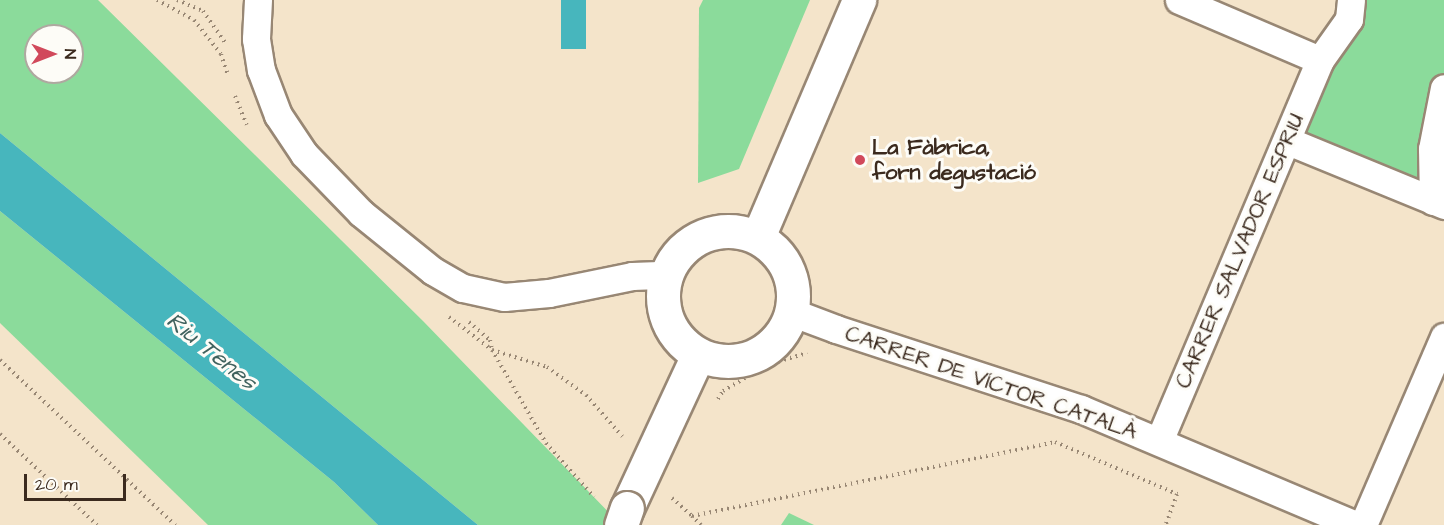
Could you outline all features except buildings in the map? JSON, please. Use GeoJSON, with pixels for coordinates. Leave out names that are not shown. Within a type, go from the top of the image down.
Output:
{"type":"FeatureCollection","features":[{"type":"Feature","properties":{"kind":"street"},"geometry":{"type":"LineString","coordinates":[[258,0],[256,39],[261,70],[278,115],[304,154],[361,213],[433,271],[463,288],[504,297],[549,292],[632,276],[666,275]]}},
{"type":"Feature","properties":{"kind":"street"},"geometry":{"type":"LineString","coordinates":[[758,237],[859,0]]}},
{"type":"Feature","properties":{"kind":"street"},"geometry":{"type":"LineString","coordinates":[[1179,0],[1320,60]]}},
{"type":"Feature","properties":{"kind":"street","name":"CARRER SALVADOR ESPRIU"},"geometry":{"type":"LineString","coordinates":[[1159,441],[1288,141],[1320,60],[1349,19],[1351,0]]}},
{"type":"Feature","properties":{"kind":"street"},"geometry":{"type":"LineString","coordinates":[[1288,141],[1439,203],[1432,149],[1444,88]]}},
{"type":"Feature","properties":{"kind":"street"},"geometry":{"type":"LineString","coordinates":[[720,231],[739,231],[758,237],[775,251],[788,269],[793,290],[791,312],[784,330],[772,345],[755,356],[736,362],[716,361],[698,355],[682,344],[671,329],[664,312],[662,293],[666,275],[685,246],[701,236],[720,231]]}},
{"type":"Feature","properties":{"kind":"street","name":"CARRER DE VÍCTOR CATALÀ"},"geometry":{"type":"LineString","coordinates":[[791,312],[836,329],[1081,409],[1355,525]]}},
{"type":"Feature","properties":{"kind":"street"},"geometry":{"type":"LineString","coordinates":[[1364,525],[1444,337]]}},
{"type":"Feature","properties":{"kind":"street"},"geometry":{"type":"LineString","coordinates":[[616,512],[698,355]]}},
{"type":"Feature","properties":{"kind":"path"},"geometry":{"type":"LineString","coordinates":[[157,0],[194,20],[221,54],[242,118],[248,127]]}},
{"type":"Feature","properties":{"kind":"path"},"geometry":{"type":"LineString","coordinates":[[616,512],[546,443],[492,350],[547,367],[586,395],[627,442]]}},
{"type":"Feature","properties":{"kind":"path"},"geometry":{"type":"LineString","coordinates":[[712,409],[723,391],[767,364],[817,350]]}},
{"type":"Feature","properties":{"kind":"path"},"geometry":{"type":"LineString","coordinates":[[0,360],[175,525]]}},
{"type":"Feature","properties":{"kind":"path"},"geometry":{"type":"LineString","coordinates":[[0,434],[97,525]]}},
{"type":"Feature","properties":{"kind":"path"},"geometry":{"type":"LineString","coordinates":[[692,516],[1055,442],[1177,494],[1166,525]]}},
{"type":"Feature","properties":{"kind":"path"},"geometry":{"type":"LineString","coordinates":[[668,505],[676,487]]}},
{"type":"Feature","properties":{"kind":"path"},"geometry":{"type":"LineString","coordinates":[[672,498],[701,525]]}},
{"type":"Feature","properties":{"kind":"green space"},"geometry":{"type":"Polygon","coordinates":[[[0,0],[98,0],[423,321],[621,525],[478,525],[0,133],[0,0]]]}},
{"type":"Feature","properties":{"kind":"green space"},"geometry":{"type":"Polygon","coordinates":[[[703,0],[810,0],[739,169],[698,183],[699,8],[703,0]]]}},
{"type":"Feature","properties":{"kind":"green space"},"geometry":{"type":"Polygon","coordinates":[[[1351,0],[1444,0],[1444,88],[1433,201],[1288,141],[1351,0]]]}},
{"type":"Feature","properties":{"kind":"green space"},"geometry":{"type":"Polygon","coordinates":[[[0,211],[334,482],[378,525],[208,525],[0,323],[0,211]]]}},
{"type":"Feature","properties":{"kind":"green space"},"geometry":{"type":"Polygon","coordinates":[[[789,513],[814,525],[781,525],[789,513]]]}},
{"type":"Feature","properties":{"kind":"water"},"geometry":{"type":"Polygon","coordinates":[[[561,0],[586,0],[586,49],[561,49],[561,0]]]}},
{"type":"Feature","properties":{"kind":"water","name":"Riu Tenes"},"geometry":{"type":"Polygon","coordinates":[[[0,133],[478,525],[378,525],[334,482],[0,211],[0,133]]]}},
{"type":"Feature","properties":{"kind":"place","name":"La Fàbrica, forn degustació"},"geometry":{"type":"Point","coordinates":[860,160]}}]}
